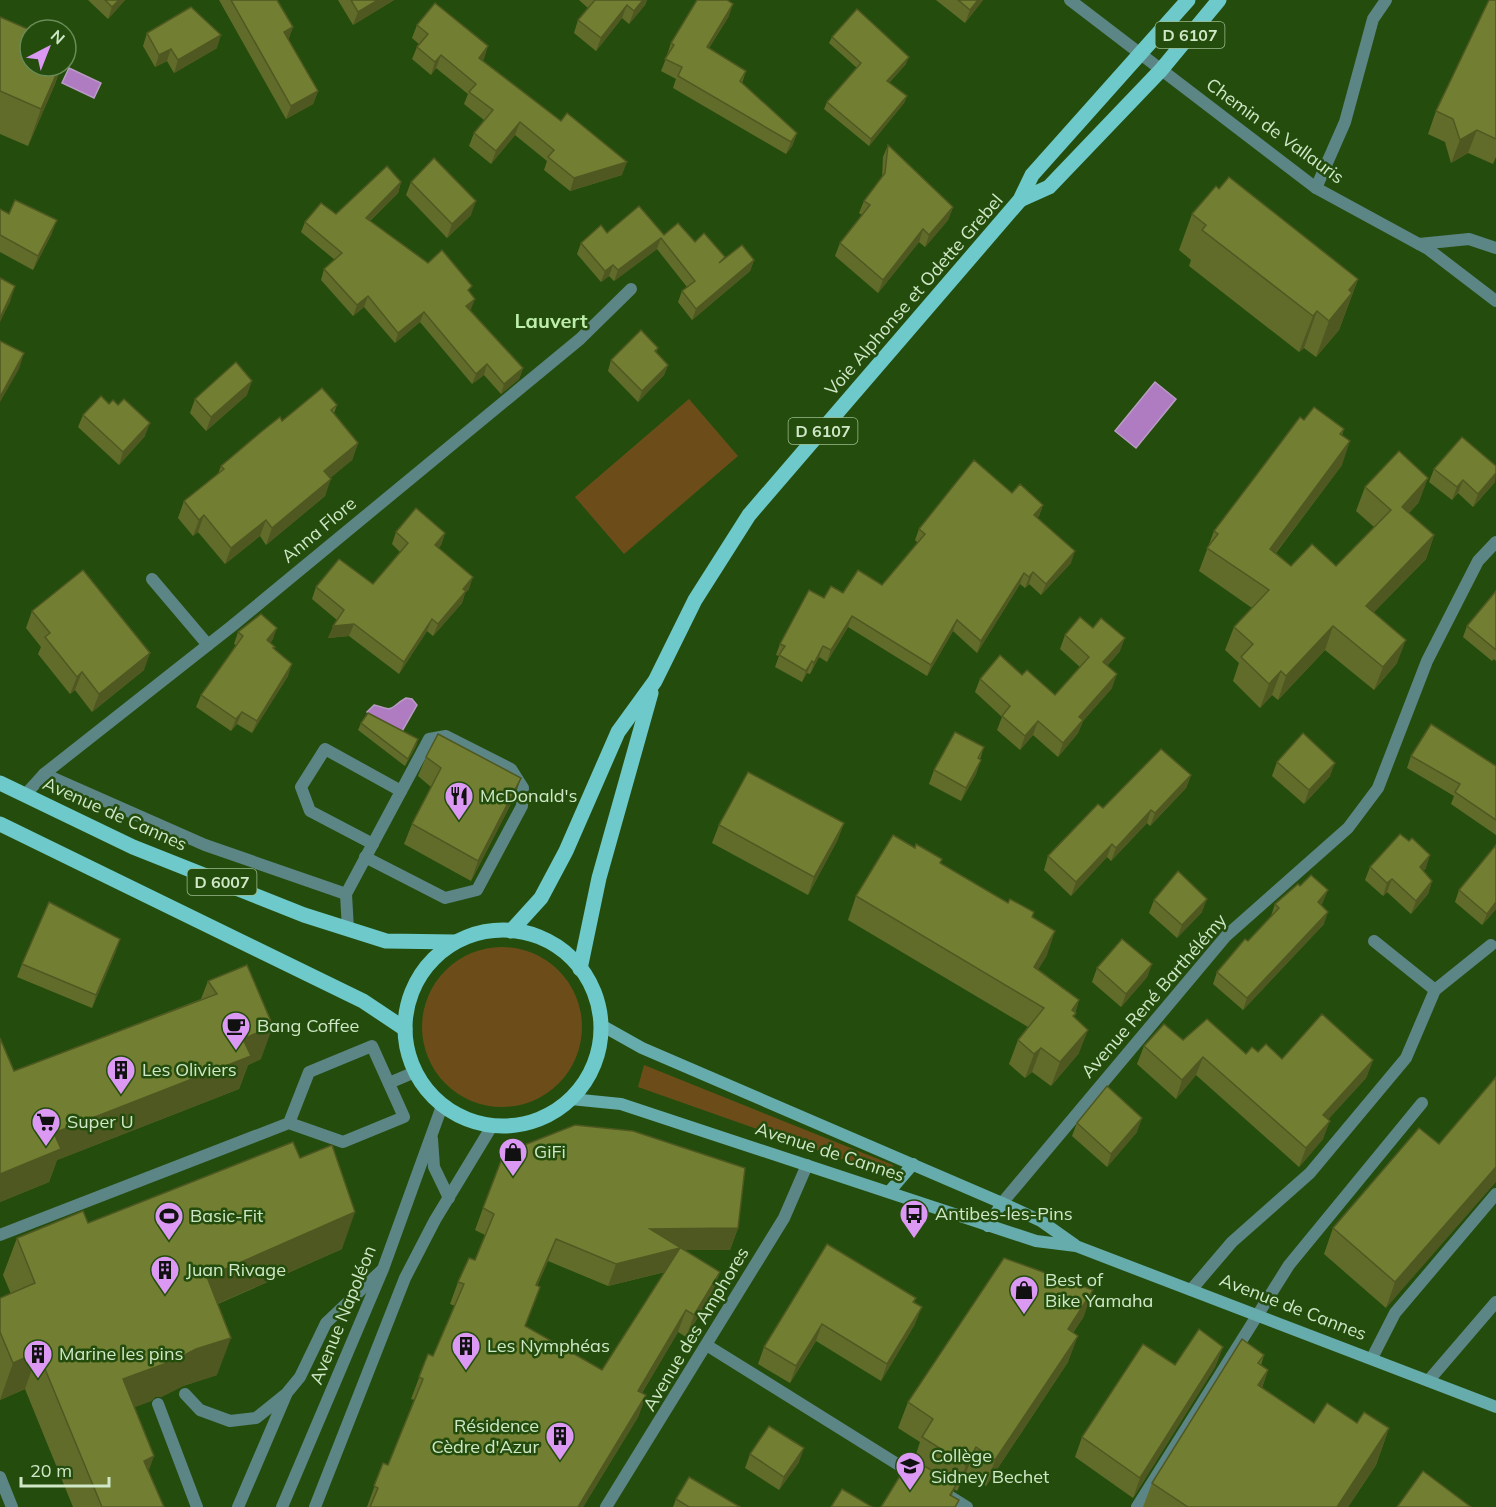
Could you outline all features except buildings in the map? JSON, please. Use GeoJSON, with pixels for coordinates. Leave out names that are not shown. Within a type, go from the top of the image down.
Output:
{"type":"FeatureCollection","features":[{"type":"Feature","properties":{"kind":"main road","name":"Voie Alphonse et Odette Grebel"},"geometry":{"type":"LineString","coordinates":[[511,931],[541,898],[566,851],[618,732],[655,681],[695,600],[749,515],[1020,201],[1032,175],[1188,0]]}},
{"type":"Feature","properties":{"kind":"main road","name":"Voie Alphonse et Odette Grebel"},"geometry":{"type":"LineString","coordinates":[[1020,201],[1049,187],[1161,70],[1219,0]]}},
{"type":"Feature","properties":{"kind":"main road","name":"Voie Alphonse et Odette Grebel"},"geometry":{"type":"LineString","coordinates":[[580,969],[598,878],[655,681]]}},
{"type":"Feature","properties":{"kind":"main road","name":"Avenue de Cannes"},"geometry":{"type":"LineString","coordinates":[[0,783],[133,847],[304,915],[386,941],[455,942]]}},
{"type":"Feature","properties":{"kind":"main road","name":"D 6007"},"geometry":{"type":"LineString","coordinates":[[0,824],[363,1001],[405,1029]]}},
{"type":"Feature","properties":{"kind":"main road"},"geometry":{"type":"LineString","coordinates":[[511,931],[531,934],[550,942],[580,969],[591,986],[601,1025],[599,1046],[594,1066],[571,1099],[548,1116],[521,1125],[492,1126],[466,1119],[442,1106],[427,1091],[415,1072],[407,1052],[405,1029],[408,1003],[418,979],[434,958],[455,942],[482,932],[511,931]]}},
{"type":"Feature","properties":{"kind":"main road","name":"Avenue de Cannes"},"geometry":{"type":"LineString","coordinates":[[601,1025],[642,1048],[1041,1221],[1076,1246]]}},
{"type":"Feature","properties":{"kind":"main road","name":"Avenue de Cannes"},"geometry":{"type":"LineString","coordinates":[[571,1099],[621,1104],[1035,1241],[1076,1246],[1496,1407]]}},
{"type":"Feature","properties":{"kind":"main road"},"geometry":{"type":"LineString","coordinates":[[889,1192],[913,1164]]}},
{"type":"Feature","properties":{"kind":"main road"},"geometry":{"type":"LineString","coordinates":[[988,1226],[1002,1203]]}},
{"type":"Feature","properties":{"kind":"street","name":"Chemin de Vallauris"},"geometry":{"type":"LineString","coordinates":[[1070,0],[1316,188],[1419,244],[1496,301]]}},
{"type":"Feature","properties":{"kind":"street"},"geometry":{"type":"LineString","coordinates":[[1316,188],[1345,122],[1373,19],[1386,0]]}},
{"type":"Feature","properties":{"kind":"street"},"geometry":{"type":"LineString","coordinates":[[1419,244],[1469,239],[1496,248]]}},
{"type":"Feature","properties":{"kind":"street","name":"Anna Flore"},"geometry":{"type":"LineString","coordinates":[[25,795],[44,774],[208,645],[580,339],[631,288]]}},
{"type":"Feature","properties":{"kind":"street","name":"Avenue René Barthélémy"},"geometry":{"type":"LineString","coordinates":[[1002,1203],[1226,936],[1348,828],[1378,788],[1427,662],[1478,561],[1496,542]]}},
{"type":"Feature","properties":{"kind":"street"},"geometry":{"type":"LineString","coordinates":[[152,579],[208,645]]}},
{"type":"Feature","properties":{"kind":"street"},"geometry":{"type":"LineString","coordinates":[[348,930],[346,894],[365,857],[372,844],[429,740],[446,736],[511,769],[523,788],[522,806],[477,890],[445,898],[365,857]]}},
{"type":"Feature","properties":{"kind":"street"},"geometry":{"type":"LineString","coordinates":[[372,844],[310,811],[301,787],[325,749],[401,791]]}},
{"type":"Feature","properties":{"kind":"street"},"geometry":{"type":"LineString","coordinates":[[44,774],[205,845],[346,894]]}},
{"type":"Feature","properties":{"kind":"street"},"geometry":{"type":"LineString","coordinates":[[1374,940],[1435,990]]}},
{"type":"Feature","properties":{"kind":"street"},"geometry":{"type":"LineString","coordinates":[[1191,1290],[1232,1242],[1310,1173],[1406,1058],[1435,990],[1491,945]]}},
{"type":"Feature","properties":{"kind":"street"},"geometry":{"type":"LineString","coordinates":[[0,1235],[289,1123],[343,1142],[404,1117],[372,1046],[309,1072],[289,1123]]}},
{"type":"Feature","properties":{"kind":"street"},"geometry":{"type":"LineString","coordinates":[[389,1083],[415,1072]]}},
{"type":"Feature","properties":{"kind":"street"},"geometry":{"type":"LineString","coordinates":[[1137,1507],[1165,1458],[1289,1265],[1422,1103]]}},
{"type":"Feature","properties":{"kind":"street","name":"Avenue Napoléon"},"geometry":{"type":"LineString","coordinates":[[282,1507],[383,1269],[442,1106]]}},
{"type":"Feature","properties":{"kind":"street"},"geometry":{"type":"LineString","coordinates":[[315,1507],[405,1278],[492,1126]]}},
{"type":"Feature","properties":{"kind":"street","name":"Avenue Napoléon"},"geometry":{"type":"LineString","coordinates":[[432,1135],[434,1167],[449,1198]]}},
{"type":"Feature","properties":{"kind":"street","name":"Avenue des Amphores"},"geometry":{"type":"LineString","coordinates":[[606,1507],[708,1346],[784,1218],[807,1165]]}},
{"type":"Feature","properties":{"kind":"street"},"geometry":{"type":"LineString","coordinates":[[1372,1358],[1395,1313],[1496,1194]]}},
{"type":"Feature","properties":{"kind":"street"},"geometry":{"type":"LineString","coordinates":[[185,1394],[200,1410],[230,1421],[256,1418],[286,1394],[300,1377],[326,1323],[383,1269]]}},
{"type":"Feature","properties":{"kind":"street"},"geometry":{"type":"LineString","coordinates":[[1429,1380],[1496,1302]]}},
{"type":"Feature","properties":{"kind":"street"},"geometry":{"type":"LineString","coordinates":[[708,1346],[967,1507]]}},
{"type":"Feature","properties":{"kind":"street"},"geometry":{"type":"LineString","coordinates":[[238,1507],[286,1394]]}},
{"type":"Feature","properties":{"kind":"street"},"geometry":{"type":"LineString","coordinates":[[158,1404],[197,1507]]}},
{"type":"Feature","properties":{"kind":"street"},"geometry":{"type":"LineString","coordinates":[[0,1477],[12,1507]]}},
{"type":"Feature","properties":{"kind":"shaded area"},"geometry":{"type":"Polygon","coordinates":[[[78,72],[101,83],[94,98],[62,83],[64,78],[78,78],[78,72]]]}},
{"type":"Feature","properties":{"kind":"shaded area"},"geometry":{"type":"Polygon","coordinates":[[[1155,382],[1176,399],[1136,448],[1115,431],[1155,382]]]}},
{"type":"Feature","properties":{"kind":"shaded area"},"geometry":{"type":"Polygon","coordinates":[[[689,399],[738,456],[624,554],[575,497],[689,399]]]}},
{"type":"Feature","properties":{"kind":"shaded area"},"geometry":{"type":"Polygon","coordinates":[[[406,698],[412,699],[417,705],[397,740],[367,712],[374,705],[392,708],[406,698]]]}},
{"type":"Feature","properties":{"kind":"shaded area"},"geometry":{"type":"Polygon","coordinates":[[[502,947],[533,953],[558,971],[576,996],[582,1027],[576,1058],[558,1083],[533,1101],[502,1107],[471,1101],[446,1083],[428,1058],[422,1027],[428,996],[446,971],[471,953],[502,947]]]}},
{"type":"Feature","properties":{"kind":"shaded area"},"geometry":{"type":"Polygon","coordinates":[[[644,1065],[893,1165],[895,1171],[887,1175],[638,1087],[644,1065]]]}},
{"type":"Feature","properties":{"kind":"place","name":"McDonald's"},"geometry":{"type":"Point","coordinates":[459,822]}},
{"type":"Feature","properties":{"kind":"place","name":"Bang Coffee"},"geometry":{"type":"Point","coordinates":[236,1052]}},
{"type":"Feature","properties":{"kind":"place","name":"Les Oliviers"},"geometry":{"type":"Point","coordinates":[121,1096]}},
{"type":"Feature","properties":{"kind":"place","name":"Super U"},"geometry":{"type":"Point","coordinates":[46,1148]}},
{"type":"Feature","properties":{"kind":"place","name":"GiFi"},"geometry":{"type":"Point","coordinates":[513,1178]}},
{"type":"Feature","properties":{"kind":"place","name":"Antibes-les-Pins"},"geometry":{"type":"Point","coordinates":[914,1240]}},
{"type":"Feature","properties":{"kind":"place","name":"Basic-Fit"},"geometry":{"type":"Point","coordinates":[169,1242]}},
{"type":"Feature","properties":{"kind":"place","name":"Juan Rivage"},"geometry":{"type":"Point","coordinates":[165,1296]}},
{"type":"Feature","properties":{"kind":"place","name":"Best of Bike Yamaha"},"geometry":{"type":"Point","coordinates":[1024,1316]}},
{"type":"Feature","properties":{"kind":"place","name":"Les Nymphéas"},"geometry":{"type":"Point","coordinates":[466,1372]}},
{"type":"Feature","properties":{"kind":"place","name":"Marine les pins"},"geometry":{"type":"Point","coordinates":[38,1380]}},
{"type":"Feature","properties":{"kind":"place","name":"Résidence Cèdre d'Azur"},"geometry":{"type":"Point","coordinates":[560,1462]}},
{"type":"Feature","properties":{"kind":"place","name":"Collège Sidney Bechet"},"geometry":{"type":"Point","coordinates":[910,1492]}},
{"type":"Feature","properties":{"kind":"district","name":"Lauvert"},"geometry":{"type":"Point","coordinates":[551,321]}}]}
